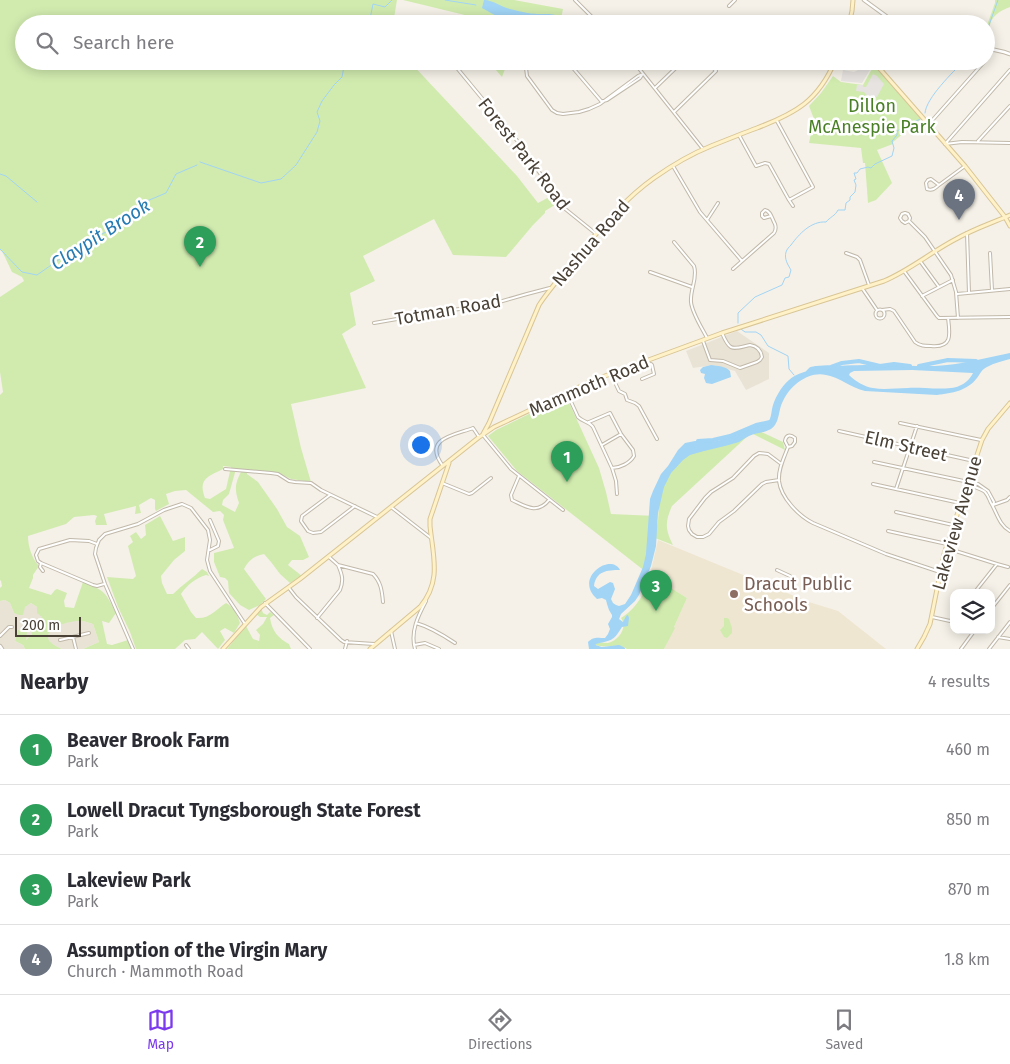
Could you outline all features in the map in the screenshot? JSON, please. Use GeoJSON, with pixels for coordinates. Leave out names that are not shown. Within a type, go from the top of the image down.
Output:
{"type":"FeatureCollection","features":[{"type":"Feature","properties":{"kind":"main road"},"geometry":{"type":"LineString","coordinates":[[851,15],[853,0]]}},
{"type":"Feature","properties":{"kind":"main road","name":"Nashua Road"},"geometry":{"type":"LineString","coordinates":[[481,436],[489,423],[540,305],[551,288],[612,214],[655,178],[673,166],[703,150],[798,109],[815,95],[831,70]]}},
{"type":"Feature","properties":{"kind":"main road"},"geometry":{"type":"LineString","coordinates":[[881,70],[964,166],[1005,217],[1010,226]]}},
{"type":"Feature","properties":{"kind":"main road","name":"Mammoth Road"},"geometry":{"type":"LineString","coordinates":[[223,649],[255,612],[329,557],[481,436],[494,428],[594,380],[707,338],[884,281],[904,271],[956,238],[1010,215]]}},
{"type":"Feature","properties":{"kind":"main road","name":"Lakeview Avenue"},"geometry":{"type":"LineString","coordinates":[[917,649],[927,631],[946,546],[974,461],[988,429],[1010,403]]}},
{"type":"Feature","properties":{"kind":"main road"},"geometry":{"type":"LineString","coordinates":[[370,649],[420,607],[427,599],[431,590],[435,576],[430,519],[450,461]]}},
{"type":"Feature","properties":{"kind":"main road"},"geometry":{"type":"LineString","coordinates":[[438,470],[446,472]]}},
{"type":"Feature","properties":{"kind":"street"},"geometry":{"type":"LineString","coordinates":[[575,0],[590,15]]}},
{"type":"Feature","properties":{"kind":"street"},"geometry":{"type":"LineString","coordinates":[[729,6],[735,0]]}},
{"type":"Feature","properties":{"kind":"street"},"geometry":{"type":"LineString","coordinates":[[864,0],[885,15]]}},
{"type":"Feature","properties":{"kind":"street"},"geometry":{"type":"LineString","coordinates":[[995,50],[1010,54]]}},
{"type":"Feature","properties":{"kind":"street","name":"Forest Park Road"},"geometry":{"type":"LineString","coordinates":[[459,70],[519,143],[564,208],[596,233]]}},
{"type":"Feature","properties":{"kind":"street"},"geometry":{"type":"LineString","coordinates":[[526,70],[528,77],[551,109],[563,114],[589,110],[640,78],[643,74]]}},
{"type":"Feature","properties":{"kind":"street"},"geometry":{"type":"LineString","coordinates":[[575,70],[602,102]]}},
{"type":"Feature","properties":{"kind":"street"},"geometry":{"type":"LineString","coordinates":[[640,70],[703,150]]}},
{"type":"Feature","properties":{"kind":"street"},"geometry":{"type":"LineString","coordinates":[[655,88],[674,70]]}},
{"type":"Feature","properties":{"kind":"street"},"geometry":{"type":"LineString","coordinates":[[674,112],[715,70]]}},
{"type":"Feature","properties":{"kind":"street"},"geometry":{"type":"LineString","coordinates":[[929,124],[978,70]]}},
{"type":"Feature","properties":{"kind":"street"},"geometry":{"type":"LineString","coordinates":[[945,144],[1010,70]]}},
{"type":"Feature","properties":{"kind":"street"},"geometry":{"type":"LineString","coordinates":[[977,142],[1010,106]]}},
{"type":"Feature","properties":{"kind":"street"},"geometry":{"type":"LineString","coordinates":[[776,120],[813,187],[789,200]]}},
{"type":"Feature","properties":{"kind":"street"},"geometry":{"type":"LineString","coordinates":[[739,135],[756,166],[765,163],[769,164],[793,206]]}},
{"type":"Feature","properties":{"kind":"street"},"geometry":{"type":"LineString","coordinates":[[945,144],[1010,142]]}},
{"type":"Feature","properties":{"kind":"street"},"geometry":{"type":"LineString","coordinates":[[673,166],[699,210],[742,261]]}},
{"type":"Feature","properties":{"kind":"street"},"geometry":{"type":"LineString","coordinates":[[939,185],[931,179],[926,182],[927,189],[933,190],[964,166]]}},
{"type":"Feature","properties":{"kind":"street"},"geometry":{"type":"LineString","coordinates":[[707,220],[718,203]]}},
{"type":"Feature","properties":{"kind":"street"},"geometry":{"type":"LineString","coordinates":[[909,221],[905,223],[902,221],[900,218],[902,214],[908,214],[909,221],[925,237],[950,273],[957,294],[958,318]]}},
{"type":"Feature","properties":{"kind":"street"},"geometry":{"type":"LineString","coordinates":[[733,269],[775,232],[776,226],[771,216]]}},
{"type":"Feature","properties":{"kind":"street"},"geometry":{"type":"LineString","coordinates":[[967,234],[969,293]]}},
{"type":"Feature","properties":{"kind":"street"},"geometry":{"type":"LineString","coordinates":[[674,242],[696,271],[691,302],[707,338]]}},
{"type":"Feature","properties":{"kind":"street"},"geometry":{"type":"LineString","coordinates":[[990,252],[992,291]]}},
{"type":"Feature","properties":{"kind":"street"},"geometry":{"type":"LineString","coordinates":[[846,253],[860,260],[869,286]]}},
{"type":"Feature","properties":{"kind":"street"},"geometry":{"type":"LineString","coordinates":[[920,261],[939,287]]}},
{"type":"Feature","properties":{"kind":"street"},"geometry":{"type":"LineString","coordinates":[[904,271],[939,318],[1010,317]]}},
{"type":"Feature","properties":{"kind":"street"},"geometry":{"type":"LineString","coordinates":[[650,272],[693,287]]}},
{"type":"Feature","properties":{"kind":"street"},"geometry":{"type":"LineString","coordinates":[[922,296],[953,280]]}},
{"type":"Feature","properties":{"kind":"street","name":"Totman Road"},"geometry":{"type":"LineString","coordinates":[[374,323],[443,310],[485,306],[551,288]]}},
{"type":"Feature","properties":{"kind":"street"},"geometry":{"type":"LineString","coordinates":[[862,288],[878,310]]}},
{"type":"Feature","properties":{"kind":"street"},"geometry":{"type":"LineString","coordinates":[[957,294],[1010,289]]}},
{"type":"Feature","properties":{"kind":"street"},"geometry":{"type":"LineString","coordinates":[[878,310],[893,310],[915,342],[918,345],[924,346],[939,346],[946,343],[950,334],[948,318]]}},
{"type":"Feature","properties":{"kind":"street"},"geometry":{"type":"LineString","coordinates":[[878,310],[876,316],[881,318],[885,315],[882,310]]}},
{"type":"Feature","properties":{"kind":"street"},"geometry":{"type":"LineString","coordinates":[[703,340],[710,360],[723,361],[740,368],[760,360],[762,357],[761,351],[750,344],[737,349],[732,348],[727,344],[722,333]]}},
{"type":"Feature","properties":{"kind":"street"},"geometry":{"type":"LineString","coordinates":[[633,366],[635,370],[652,365],[654,374],[642,379]]}},
{"type":"Feature","properties":{"kind":"street"},"geometry":{"type":"LineString","coordinates":[[611,374],[619,391],[625,394],[627,400],[639,406],[657,439]]}},
{"type":"Feature","properties":{"kind":"street"},"geometry":{"type":"LineString","coordinates":[[567,393],[578,417],[589,422],[593,427],[612,468],[618,494]]}},
{"type":"Feature","properties":{"kind":"street"},"geometry":{"type":"LineString","coordinates":[[589,422],[610,413],[633,450],[634,456],[630,461],[622,466],[612,468]]}},
{"type":"Feature","properties":{"kind":"street"},"geometry":{"type":"LineString","coordinates":[[900,423],[982,440]]}},
{"type":"Feature","properties":{"kind":"street"},"geometry":{"type":"LineString","coordinates":[[896,489],[917,426]]}},
{"type":"Feature","properties":{"kind":"street"},"geometry":{"type":"LineString","coordinates":[[443,466],[436,452],[437,446],[442,439],[473,428],[511,469],[563,510]]}},
{"type":"Feature","properties":{"kind":"street","name":"Elm Street"},"geometry":{"type":"LineString","coordinates":[[839,431],[974,461]]}},
{"type":"Feature","properties":{"kind":"street"},"geometry":{"type":"LineString","coordinates":[[602,445],[622,434]]}},
{"type":"Feature","properties":{"kind":"street"},"geometry":{"type":"LineString","coordinates":[[788,447],[785,442],[786,438],[792,436],[795,438],[795,442],[792,446],[788,447],[781,464],[779,480],[781,488],[790,503],[806,520],[886,554],[940,572]]}},
{"type":"Feature","properties":{"kind":"street"},"geometry":{"type":"LineString","coordinates":[[779,480],[762,484],[740,506],[719,522],[709,534],[697,537],[689,530],[688,519],[704,498],[734,478],[754,456],[759,453],[768,454],[781,464]]}},
{"type":"Feature","properties":{"kind":"street"},"geometry":{"type":"LineString","coordinates":[[874,462],[978,484],[988,491],[994,502],[993,505],[1001,524],[1010,532]]}},
{"type":"Feature","properties":{"kind":"street"},"geometry":{"type":"LineString","coordinates":[[225,469],[278,474],[289,481],[311,483],[330,495],[378,518]]}},
{"type":"Feature","properties":{"kind":"street"},"geometry":{"type":"LineString","coordinates":[[519,476],[511,495],[512,500],[535,509],[544,505],[549,500]]}},
{"type":"Feature","properties":{"kind":"street"},"geometry":{"type":"LineString","coordinates":[[442,483],[468,494],[491,478]]}},
{"type":"Feature","properties":{"kind":"street"},"geometry":{"type":"LineString","coordinates":[[873,484],[960,503]]}},
{"type":"Feature","properties":{"kind":"street"},"geometry":{"type":"LineString","coordinates":[[330,495],[302,516],[301,521],[308,531],[314,533],[321,532],[354,506]]}},
{"type":"Feature","properties":{"kind":"street"},"geometry":{"type":"LineString","coordinates":[[993,505],[1010,497]]}},
{"type":"Feature","properties":{"kind":"street"},"geometry":{"type":"LineString","coordinates":[[1007,500],[1010,504]]}},
{"type":"Feature","properties":{"kind":"street"},"geometry":{"type":"LineString","coordinates":[[133,649],[105,584],[95,554],[97,544],[105,534],[138,524],[172,506],[182,504],[192,508],[208,530],[210,540],[207,560],[210,571],[245,624]]}},
{"type":"Feature","properties":{"kind":"street"},"geometry":{"type":"LineString","coordinates":[[391,507],[432,539]]}},
{"type":"Feature","properties":{"kind":"street"},"geometry":{"type":"LineString","coordinates":[[896,512],[953,525]]}},
{"type":"Feature","properties":{"kind":"street"},"geometry":{"type":"LineString","coordinates":[[209,550],[218,546],[219,543],[210,520]]}},
{"type":"Feature","properties":{"kind":"street"},"geometry":{"type":"LineString","coordinates":[[888,531],[946,546],[1008,567]]}},
{"type":"Feature","properties":{"kind":"street"},"geometry":{"type":"LineString","coordinates":[[97,544],[89,541],[70,540],[40,549],[36,558],[41,563],[93,585],[105,584]]}},
{"type":"Feature","properties":{"kind":"street"},"geometry":{"type":"LineString","coordinates":[[329,557],[338,565],[373,574],[380,584],[383,602]]}},
{"type":"Feature","properties":{"kind":"street"},"geometry":{"type":"LineString","coordinates":[[41,563],[40,567],[43,571]]}},
{"type":"Feature","properties":{"kind":"street"},"geometry":{"type":"LineString","coordinates":[[977,589],[997,564]]}},
{"type":"Feature","properties":{"kind":"street"},"geometry":{"type":"LineString","coordinates":[[317,618],[340,590],[343,579],[338,565]]}},
{"type":"Feature","properties":{"kind":"street"},"geometry":{"type":"LineString","coordinates":[[777,570],[790,576]]}},
{"type":"Feature","properties":{"kind":"street"},"geometry":{"type":"LineString","coordinates":[[995,604],[1010,585]]}},
{"type":"Feature","properties":{"kind":"street"},"geometry":{"type":"LineString","coordinates":[[288,588],[337,638],[344,642],[376,644]]}},
{"type":"Feature","properties":{"kind":"street"},"geometry":{"type":"LineString","coordinates":[[415,649],[416,623],[427,599]]}},
{"type":"Feature","properties":{"kind":"street"},"geometry":{"type":"LineString","coordinates":[[265,604],[310,649]]}},
{"type":"Feature","properties":{"kind":"street"},"geometry":{"type":"LineString","coordinates":[[931,617],[950,621]]}},
{"type":"Feature","properties":{"kind":"street"},"geometry":{"type":"LineString","coordinates":[[989,649],[1010,622]]}},
{"type":"Feature","properties":{"kind":"street"},"geometry":{"type":"LineString","coordinates":[[416,623],[436,631],[455,643]]}},
{"type":"Feature","properties":{"kind":"street"},"geometry":{"type":"LineString","coordinates":[[0,636],[9,627],[12,627]]}},
{"type":"Feature","properties":{"kind":"street"},"geometry":{"type":"LineString","coordinates":[[391,631],[395,649]]}},
{"type":"Feature","properties":{"kind":"street"},"geometry":{"type":"LineString","coordinates":[[60,640],[89,632]]}},
{"type":"Feature","properties":{"kind":"street"},"geometry":{"type":"LineString","coordinates":[[961,649],[972,634]]}},
{"type":"Feature","properties":{"kind":"street"},"geometry":{"type":"LineString","coordinates":[[73,637],[76,649]]}},
{"type":"Feature","properties":{"kind":"street"},"geometry":{"type":"LineString","coordinates":[[998,637],[1010,639]]}},
{"type":"Feature","properties":{"kind":"street"},"geometry":{"type":"LineString","coordinates":[[345,649],[347,642]]}},
{"type":"Feature","properties":{"kind":"street"},"geometry":{"type":"LineString","coordinates":[[414,645],[425,643],[439,649]]}},
{"type":"Feature","properties":{"kind":"street"},"geometry":{"type":"LineString","coordinates":[[186,645],[189,649]]}},
{"type":"Feature","properties":{"kind":"shaded area"},"geometry":{"type":"Polygon","coordinates":[[[843,70],[854,72],[870,70],[862,83],[841,81],[843,70]]]}},
{"type":"Feature","properties":{"kind":"shaded area"},"geometry":{"type":"Polygon","coordinates":[[[873,74],[884,84],[877,97],[875,96],[871,100],[864,92],[856,91],[857,85],[866,87],[873,74]]]}},
{"type":"Feature","properties":{"kind":"shaded area"},"geometry":{"type":"Polygon","coordinates":[[[737,331],[769,353],[769,379],[746,390],[735,371],[713,365],[693,368],[686,351],[737,331]]]}},
{"type":"Feature","properties":{"kind":"shaded area","name":"Dracut Public Schools"},"geometry":{"type":"Polygon","coordinates":[[[658,540],[809,602],[838,611],[886,649],[664,649],[687,598],[650,575],[658,540]]]}},
{"type":"Feature","properties":{"kind":"shaded area"},"geometry":{"type":"Polygon","coordinates":[[[5,600],[10,603],[14,613],[31,603],[37,607],[42,617],[32,634],[25,641],[18,630],[15,641],[23,645],[25,649],[0,649],[0,601],[5,600]]]}},
{"type":"Feature","properties":{"kind":"shaded area"},"geometry":{"type":"Polygon","coordinates":[[[71,621],[83,621],[93,624],[99,642],[83,649],[62,649],[52,644],[47,636],[49,632],[71,621]]]}},
{"type":"Feature","properties":{"kind":"green space"},"geometry":{"type":"Polygon","coordinates":[[[0,0],[397,0],[394,15],[15,15],[15,70],[417,70],[517,176],[538,203],[553,195],[558,203],[545,211],[506,257],[453,255],[434,219],[363,256],[375,281],[350,293],[356,325],[342,334],[366,388],[291,404],[311,482],[291,479],[271,472],[247,471],[247,474],[258,482],[287,527],[300,536],[309,557],[303,560],[292,560],[288,565],[302,576],[290,583],[264,554],[250,561],[244,569],[266,599],[260,605],[249,610],[240,605],[229,593],[228,581],[220,577],[214,562],[214,553],[234,548],[223,520],[224,515],[220,511],[213,512],[186,490],[166,494],[169,504],[156,511],[155,500],[151,498],[139,505],[141,513],[135,514],[136,506],[104,514],[107,525],[96,525],[97,516],[94,515],[74,517],[66,524],[28,536],[31,552],[39,566],[33,575],[29,588],[51,595],[57,589],[67,593],[64,601],[65,607],[74,608],[83,582],[101,590],[107,596],[116,613],[109,623],[102,621],[107,644],[112,645],[128,640],[132,649],[83,649],[99,642],[93,624],[74,621],[52,629],[49,634],[48,639],[52,644],[62,649],[25,649],[23,645],[15,641],[18,630],[27,632],[26,640],[32,634],[30,626],[42,617],[37,613],[37,607],[31,603],[25,607],[23,615],[19,615],[14,613],[10,603],[5,600],[0,601],[0,588],[2,586],[0,580],[0,395],[3,392],[0,372],[0,297],[24,281],[22,277],[12,272],[0,250],[0,0]],[[223,466],[223,469],[205,479],[203,492],[205,498],[210,499],[226,489],[231,467],[223,466]],[[236,469],[229,494],[223,500],[222,505],[235,512],[239,503],[236,486],[242,470],[236,469]]]}},
{"type":"Feature","properties":{"kind":"green space"},"geometry":{"type":"Polygon","coordinates":[[[403,0],[514,0],[563,9],[562,15],[465,15],[403,0]]]}},
{"type":"Feature","properties":{"kind":"green space"},"geometry":{"type":"Polygon","coordinates":[[[995,0],[1010,0],[1010,7],[995,17],[995,15],[991,15],[995,0]]]}},
{"type":"Feature","properties":{"kind":"green space"},"geometry":{"type":"Polygon","coordinates":[[[496,70],[505,70],[502,77],[496,70]]]}},
{"type":"Feature","properties":{"kind":"green space","name":"Dillon McAnespie Park"},"geometry":{"type":"Polygon","coordinates":[[[871,70],[878,70],[921,119],[893,144],[877,150],[892,183],[876,200],[868,203],[865,163],[863,163],[861,148],[809,143],[814,119],[809,106],[833,76],[841,82],[863,85],[871,70]]]}},
{"type":"Feature","properties":{"kind":"green space"},"geometry":{"type":"Polygon","coordinates":[[[566,396],[599,468],[611,514],[656,516],[646,572],[517,471],[488,436],[496,430],[566,396]]]}},
{"type":"Feature","properties":{"kind":"green space"},"geometry":{"type":"Polygon","coordinates":[[[753,428],[783,442],[785,450],[751,433],[672,506],[667,526],[673,545],[655,538],[660,491],[670,470],[689,447],[719,443],[753,428]]]}},
{"type":"Feature","properties":{"kind":"green space"},"geometry":{"type":"Polygon","coordinates":[[[160,516],[173,541],[185,537],[185,551],[174,560],[161,576],[167,594],[173,594],[202,569],[209,576],[206,575],[195,580],[181,594],[191,612],[196,618],[205,617],[226,603],[229,604],[238,617],[240,623],[234,633],[225,628],[220,631],[225,640],[218,649],[202,632],[195,639],[185,640],[175,649],[136,649],[107,577],[133,579],[136,576],[128,546],[133,542],[130,536],[136,532],[141,539],[146,535],[145,525],[160,516]]]}},
{"type":"Feature","properties":{"kind":"green space"},"geometry":{"type":"Polygon","coordinates":[[[650,575],[687,598],[664,649],[627,649],[620,646],[596,645],[596,643],[608,643],[619,636],[623,629],[621,618],[641,598],[650,575]]]}},
{"type":"Feature","properties":{"kind":"green space"},"geometry":{"type":"Polygon","coordinates":[[[261,608],[263,613],[267,615],[270,612],[274,615],[270,618],[274,630],[279,637],[289,644],[291,649],[227,649],[246,626],[253,639],[259,641],[260,635],[256,630],[267,617],[260,617],[256,614],[261,608]]]}},
{"type":"Feature","properties":{"kind":"green space"},"geometry":{"type":"Polygon","coordinates":[[[724,618],[729,619],[732,628],[732,633],[727,638],[724,637],[720,630],[724,626],[724,618]]]}},
{"type":"Feature","properties":{"kind":"water"},"geometry":{"type":"Polygon","coordinates":[[[484,0],[524,12],[555,15],[495,15],[482,8],[484,0]]]}},
{"type":"Feature","properties":{"kind":"water"},"geometry":{"type":"Polygon","coordinates":[[[1010,353],[1010,359],[985,368],[964,389],[937,395],[865,391],[831,376],[813,375],[800,381],[786,395],[776,423],[771,429],[749,436],[739,442],[690,455],[671,473],[664,487],[658,513],[656,546],[651,566],[639,595],[621,614],[619,619],[623,622],[628,615],[628,626],[622,627],[611,640],[596,644],[594,647],[598,649],[589,649],[588,642],[590,640],[605,638],[608,634],[610,629],[608,624],[612,617],[606,600],[602,598],[597,599],[591,591],[589,583],[591,576],[602,566],[615,565],[620,570],[603,572],[597,577],[594,586],[598,589],[610,582],[613,583],[615,589],[611,599],[613,603],[619,606],[625,604],[643,567],[646,554],[650,499],[661,474],[685,443],[721,440],[737,432],[767,423],[774,401],[781,390],[789,380],[801,373],[837,366],[935,366],[963,363],[1010,353]],[[912,370],[854,371],[849,375],[860,383],[873,388],[942,389],[961,385],[973,373],[912,370]]]}},
{"type":"Feature","properties":{"kind":"water"},"geometry":{"type":"Polygon","coordinates":[[[711,365],[728,369],[731,377],[712,384],[706,383],[705,374],[701,373],[700,370],[711,365]]]}},
{"type":"Feature","properties":{"kind":"waterway","name":"Claypit Brook"},"geometry":{"type":"LineString","coordinates":[[371,15],[373,4],[385,7],[392,0]]}},
{"type":"Feature","properties":{"kind":"waterway","name":"Claypit Brook"},"geometry":{"type":"LineString","coordinates":[[445,0],[476,5]]}},
{"type":"Feature","properties":{"kind":"waterway"},"geometry":{"type":"LineString","coordinates":[[993,15],[998,0]]}},
{"type":"Feature","properties":{"kind":"waterway","name":"Claypit Brook"},"geometry":{"type":"LineString","coordinates":[[200,162],[261,183],[281,179],[296,165],[317,132],[320,121],[317,112],[322,101],[342,77],[343,70]]}},
{"type":"Feature","properties":{"kind":"waterway"},"geometry":{"type":"LineString","coordinates":[[925,113],[930,100],[955,70]]}},
{"type":"Feature","properties":{"kind":"waterway"},"geometry":{"type":"LineString","coordinates":[[738,323],[738,313],[755,297],[782,285],[785,278],[789,277],[791,270],[786,259],[786,252],[798,237],[810,226],[826,222],[838,210],[845,210],[846,203],[855,192],[856,185],[854,180],[856,179],[854,173],[857,173],[860,169],[871,168],[892,156],[894,148],[892,141],[897,135],[897,131],[920,119]]}},
{"type":"Feature","properties":{"kind":"waterway","name":"Claypit Brook"},"geometry":{"type":"LineString","coordinates":[[0,249],[22,272],[37,275],[77,247],[125,222],[147,201],[166,193],[176,174],[197,165]]}},
{"type":"Feature","properties":{"kind":"waterway"},"geometry":{"type":"LineString","coordinates":[[0,174],[6,176],[37,202]]}},
{"type":"Feature","properties":{"kind":"waterway"},"geometry":{"type":"LineString","coordinates":[[741,329],[745,332],[756,332],[761,335],[768,346],[788,356],[789,369],[794,375]]}},
{"type":"Feature","properties":{"kind":"waterway"},"geometry":{"type":"LineString","coordinates":[[919,366],[948,360],[976,361]]}},
{"type":"Feature","properties":{"kind":"waterway"},"geometry":{"type":"LineString","coordinates":[[808,372],[811,369],[859,361],[880,366],[894,364],[910,366]]}},
{"type":"Feature","properties":{"kind":"waterway"},"geometry":{"type":"LineString","coordinates":[[698,441],[730,436],[756,425],[770,422]]}},
{"type":"Feature","properties":{"kind":"waterway"},"geometry":{"type":"LineString","coordinates":[[593,644],[601,649]]}},
{"type":"Feature","properties":{"kind":"waterway"},"geometry":{"type":"LineString","coordinates":[[602,649],[619,647],[623,649]]}},
{"type":"Feature","properties":{"kind":"place","name":"Assumption of the Virgin Mary"},"geometry":{"type":"Point","coordinates":[959,220]}},
{"type":"Feature","properties":{"kind":"place","name":"Lowell Dracut Tyngsborough State Forest"},"geometry":{"type":"Point","coordinates":[200,267]}},
{"type":"Feature","properties":{"kind":"place","name":"Beaver Brook Farm"},"geometry":{"type":"Point","coordinates":[567,482]}},
{"type":"Feature","properties":{"kind":"place","name":"Dracut Public Schools"},"geometry":{"type":"Point","coordinates":[734,594]}},
{"type":"Feature","properties":{"kind":"place","name":"Lakeview Park"},"geometry":{"type":"Point","coordinates":[656,611]}}]}
